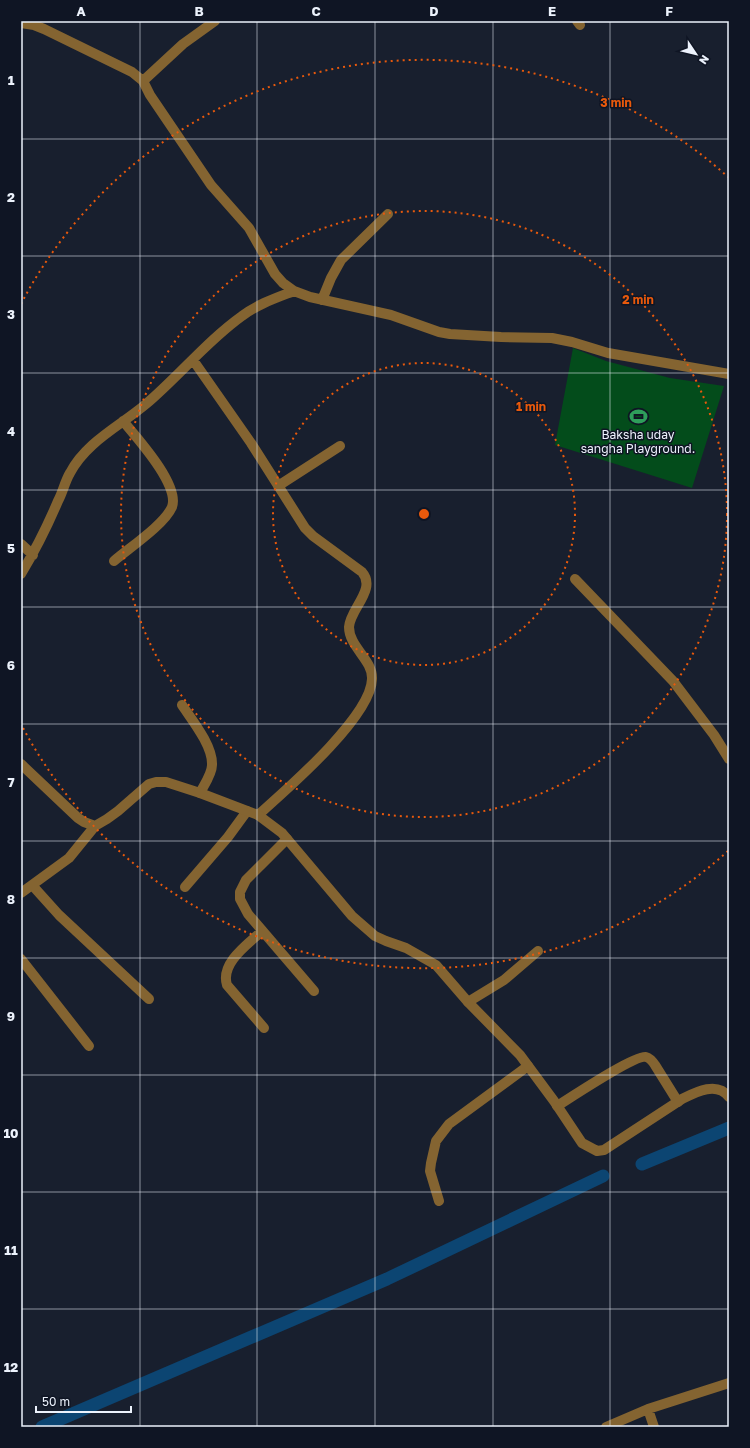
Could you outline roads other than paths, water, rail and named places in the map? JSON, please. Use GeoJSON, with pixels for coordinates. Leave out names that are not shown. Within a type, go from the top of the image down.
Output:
{"type":"FeatureCollection","features":[{"type":"Feature","properties":{"kind":"street"},"geometry":{"type":"LineString","coordinates":[[143,81],[183,44],[215,21]]}},
{"type":"Feature","properties":{"kind":"street"},"geometry":{"type":"LineString","coordinates":[[21,23],[34,25],[44,29],[132,72],[143,81],[154,100],[212,185],[249,228],[275,274],[283,283],[294,291],[322,300],[391,315],[439,332],[501,337],[552,338],[572,342],[608,353],[729,374]]}},
{"type":"Feature","properties":{"kind":"street"},"geometry":{"type":"LineString","coordinates":[[322,300],[331,278],[341,260],[388,214]]}},
{"type":"Feature","properties":{"kind":"street"},"geometry":{"type":"LineString","coordinates":[[21,574],[49,523],[70,473],[91,446],[146,404],[217,336],[242,316],[256,307],[294,291]]}},
{"type":"Feature","properties":{"kind":"street"},"geometry":{"type":"LineString","coordinates":[[193,360],[251,443],[305,528],[366,576],[366,590],[350,621],[349,629],[351,639],[369,666],[372,680],[367,698],[347,728],[297,780],[258,815]]}},
{"type":"Feature","properties":{"kind":"street"},"geometry":{"type":"LineString","coordinates":[[114,561],[160,524],[172,506],[173,500],[170,488],[160,468],[124,422]]}},
{"type":"Feature","properties":{"kind":"street"},"geometry":{"type":"LineString","coordinates":[[278,486],[340,446]]}},
{"type":"Feature","properties":{"kind":"street"},"geometry":{"type":"LineString","coordinates":[[21,544],[32,555]]}},
{"type":"Feature","properties":{"kind":"street"},"geometry":{"type":"LineString","coordinates":[[575,579],[673,681],[714,735],[729,759]]}},
{"type":"Feature","properties":{"kind":"street"},"geometry":{"type":"LineString","coordinates":[[182,705],[204,740],[212,757],[211,770],[200,793]]}},
{"type":"Feature","properties":{"kind":"street"},"geometry":{"type":"LineString","coordinates":[[21,764],[78,818],[95,826]]}},
{"type":"Feature","properties":{"kind":"street"},"geometry":{"type":"LineString","coordinates":[[21,893],[69,858],[95,826],[118,811],[148,784],[166,782],[258,815],[282,833],[361,925],[375,936],[406,948],[436,965],[468,1002],[520,1055],[582,1143],[597,1151],[604,1150],[678,1102],[696,1093],[707,1089],[717,1089],[728,1093]]}},
{"type":"Feature","properties":{"kind":"street"},"geometry":{"type":"LineString","coordinates":[[185,887],[228,837],[247,811]]}},
{"type":"Feature","properties":{"kind":"street"},"geometry":{"type":"LineString","coordinates":[[287,839],[246,880],[240,892],[240,899],[248,914],[314,991]]}},
{"type":"Feature","properties":{"kind":"street"},"geometry":{"type":"LineString","coordinates":[[32,886],[59,915],[149,999]]}},
{"type":"Feature","properties":{"kind":"street"},"geometry":{"type":"LineString","coordinates":[[262,931],[234,958],[227,970],[225,980],[227,985],[264,1028]]}},
{"type":"Feature","properties":{"kind":"street"},"geometry":{"type":"LineString","coordinates":[[468,1002],[504,980],[538,951]]}},
{"type":"Feature","properties":{"kind":"street"},"geometry":{"type":"LineString","coordinates":[[21,959],[89,1046]]}},
{"type":"Feature","properties":{"kind":"street"},"geometry":{"type":"LineString","coordinates":[[557,1106],[627,1063],[640,1057],[646,1057],[651,1060],[678,1102]]}},
{"type":"Feature","properties":{"kind":"street"},"geometry":{"type":"LineString","coordinates":[[439,1201],[430,1171],[436,1141],[449,1124],[528,1066]]}},
{"type":"Feature","properties":{"kind":"street"},"geometry":{"type":"LineString","coordinates":[[606,1427],[648,1409],[729,1383]]}},
{"type":"Feature","properties":{"kind":"street"},"geometry":{"type":"LineString","coordinates":[[648,1409],[654,1427]]}},
{"type":"Feature","properties":{"kind":"waterway"},"geometry":{"type":"LineString","coordinates":[[642,1164],[729,1128]]}},
{"type":"Feature","properties":{"kind":"waterway"},"geometry":{"type":"LineString","coordinates":[[42,1427],[387,1279],[603,1176]]}},
{"type":"Feature","properties":{"kind":"place","name":"Baksha uday sangha Playground."},"geometry":{"type":"Point","coordinates":[638,416]}}]}
